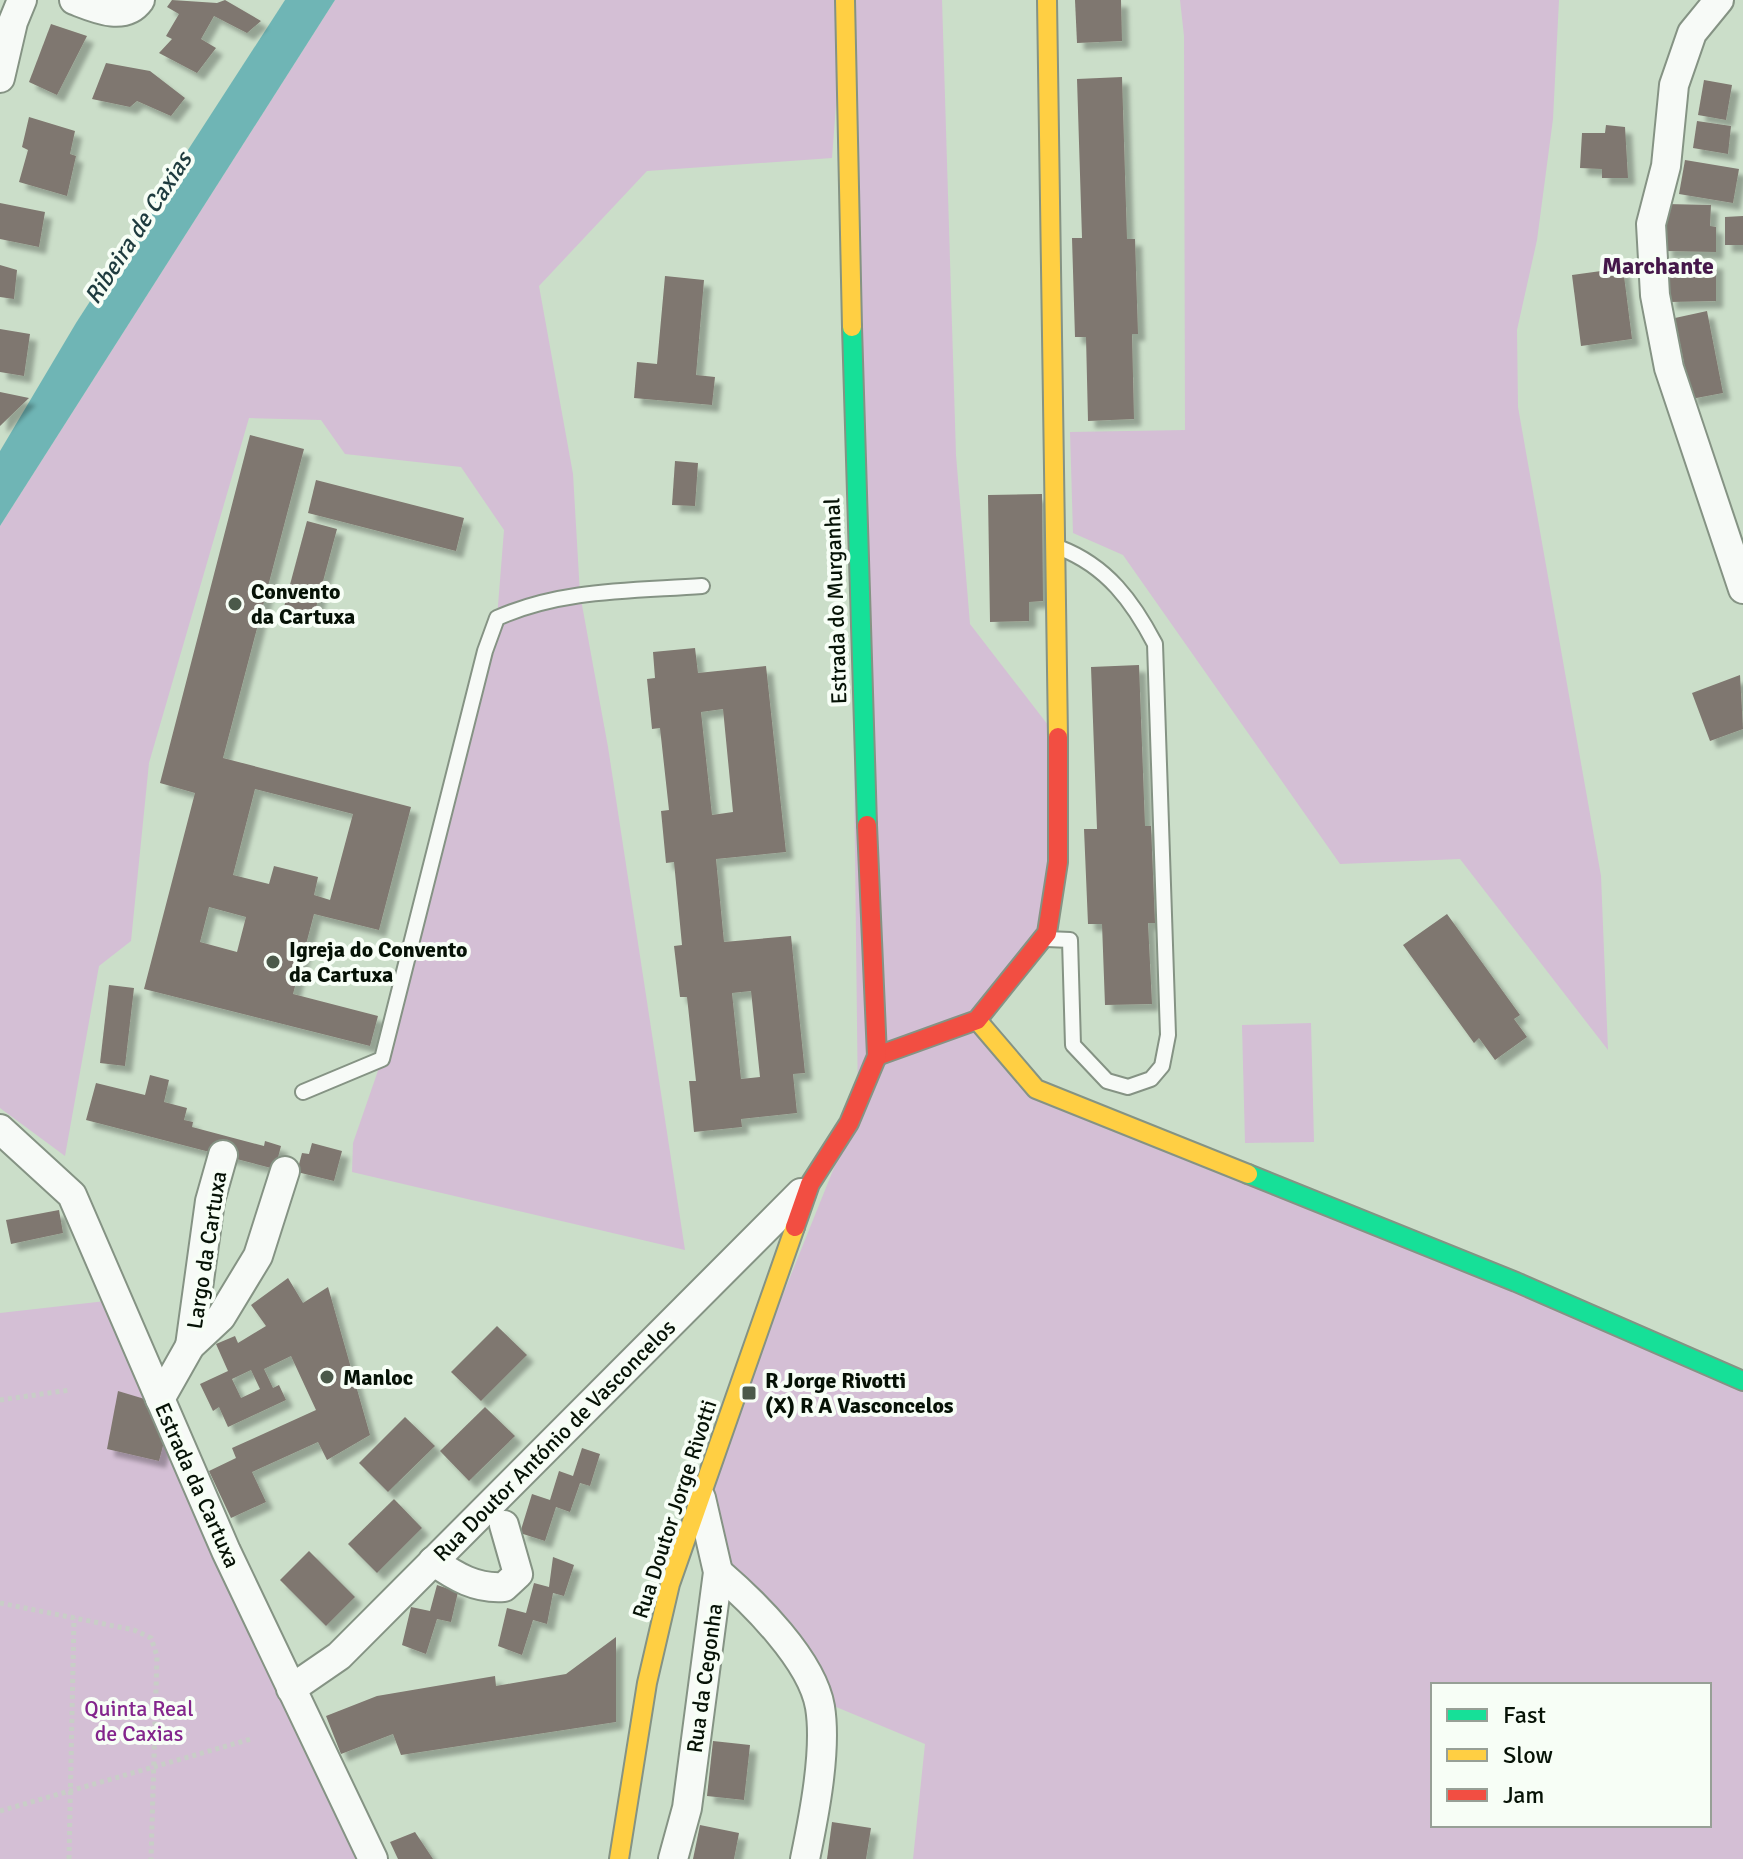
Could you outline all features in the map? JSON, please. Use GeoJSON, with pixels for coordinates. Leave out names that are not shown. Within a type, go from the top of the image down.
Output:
{"type":"FeatureCollection","features":[{"type":"Feature","properties":{"kind":"street"},"geometry":{"type":"LineString","coordinates":[[0,78],[13,22],[22,0]]}},
{"type":"Feature","properties":{"kind":"street"},"geometry":{"type":"LineString","coordinates":[[74,0],[107,13],[123,11],[140,0]]}},
{"type":"Feature","properties":{"kind":"street","name":"Estrada do Murganhal"},"geometry":{"type":"LineString","coordinates":[[810,1184],[838,1148],[858,1108],[877,1056],[859,644],[845,0]]}},
{"type":"Feature","properties":{"kind":"street"},"geometry":{"type":"LineString","coordinates":[[877,1056],[977,1020],[1047,933],[1058,862],[1057,547],[1047,0]]}},
{"type":"Feature","properties":{"kind":"street"},"geometry":{"type":"LineString","coordinates":[[1719,0],[1692,33],[1674,85],[1666,166],[1651,224],[1655,295],[1669,368],[1743,589]]}},
{"type":"Feature","properties":{"kind":"street"},"geometry":{"type":"LineString","coordinates":[[977,1020],[1036,1089],[1516,1282],[1743,1381]]}},
{"type":"Feature","properties":{"kind":"street","name":"Estrada da Cartuxa"},"geometry":{"type":"LineString","coordinates":[[0,1129],[72,1195],[291,1689],[308,1717],[373,1859]]}},
{"type":"Feature","properties":{"kind":"street","name":"Largo da Cartuxa"},"geometry":{"type":"LineString","coordinates":[[190,1346],[210,1201],[223,1155]]}},
{"type":"Feature","properties":{"kind":"street","name":"Largo da Cartuxa"},"geometry":{"type":"LineString","coordinates":[[160,1399],[190,1346],[221,1317],[258,1256],[285,1171]]}},
{"type":"Feature","properties":{"kind":"street","name":"Rua Doutor Jorge Rivotti"},"geometry":{"type":"LineString","coordinates":[[619,1859],[647,1683],[670,1584],[810,1184]]}},
{"type":"Feature","properties":{"kind":"street","name":"Rua Doutor António de Vasconcelos"},"geometry":{"type":"LineString","coordinates":[[291,1689],[339,1656],[810,1184]]}},
{"type":"Feature","properties":{"kind":"street","name":"Rua da Cegonha"},"geometry":{"type":"LineString","coordinates":[[673,1859],[687,1808],[718,1572],[701,1497]]}},
{"type":"Feature","properties":{"kind":"street"},"geometry":{"type":"LineString","coordinates":[[433,1561],[461,1580],[488,1589],[504,1587],[518,1574],[504,1525]]}},
{"type":"Feature","properties":{"kind":"street"},"geometry":{"type":"LineString","coordinates":[[718,1572],[747,1597],[805,1668],[820,1705],[816,1790],[805,1859]]}},
{"type":"Feature","properties":{"kind":"lane"},"geometry":{"type":"LineString","coordinates":[[1043,939],[1070,940],[1073,1045],[1088,1065],[1107,1081],[1128,1087],[1151,1079],[1162,1066],[1168,1035],[1155,644],[1138,612],[1117,586],[1094,564],[1057,547]]}},
{"type":"Feature","properties":{"kind":"lane"},"geometry":{"type":"LineString","coordinates":[[303,1092],[382,1059],[485,651],[497,618],[530,603],[580,594],[702,586]]}},
{"type":"Feature","properties":{"kind":"path"},"geometry":{"type":"LineString","coordinates":[[0,1400],[70,1390]]}},
{"type":"Feature","properties":{"kind":"path"},"geometry":{"type":"LineString","coordinates":[[0,1603],[134,1630],[151,1638],[157,1656],[151,1859]]}},
{"type":"Feature","properties":{"kind":"path"},"geometry":{"type":"LineString","coordinates":[[69,1859],[74,1618]]}},
{"type":"Feature","properties":{"kind":"path"},"geometry":{"type":"LineString","coordinates":[[0,1811],[251,1739]]}},
{"type":"Feature","properties":{"kind":"green space"},"geometry":{"type":"Polygon","coordinates":[[[335,0],[844,0],[832,158],[647,171],[539,286],[573,474],[580,594],[608,747],[685,1250],[352,1172],[353,1143],[382,1059],[497,618],[504,530],[461,467],[345,454],[321,420],[249,418],[149,763],[131,941],[99,966],[65,1156],[0,1108],[0,526],[335,0]]]}},
{"type":"Feature","properties":{"kind":"green space"},"geometry":{"type":"Polygon","coordinates":[[[845,0],[942,0],[956,455],[970,624],[1058,738],[1047,933],[977,1020],[1037,1089],[1743,1380],[1743,1859],[913,1859],[925,1744],[829,1704],[692,1521],[858,1108],[845,0]]]}},
{"type":"Feature","properties":{"kind":"green space"},"geometry":{"type":"Polygon","coordinates":[[[1180,0],[1559,0],[1553,119],[1537,240],[1517,330],[1518,407],[1601,876],[1608,1050],[1460,859],[1340,864],[1123,555],[1073,533],[1070,432],[1185,430],[1184,36],[1180,0]]]}},
{"type":"Feature","properties":{"kind":"green space"},"geometry":{"type":"Polygon","coordinates":[[[1311,1023],[1314,1142],[1245,1143],[1242,1025],[1311,1023]]]}},
{"type":"Feature","properties":{"kind":"green space","name":"Quinta Real de Caxias"},"geometry":{"type":"Polygon","coordinates":[[[106,1301],[308,1759],[359,1859],[0,1859],[0,1313],[106,1301]]]}},
{"type":"Feature","properties":{"kind":"water","name":"Ribeira de Caxias"},"geometry":{"type":"Polygon","coordinates":[[[285,0],[335,0],[0,526],[0,451],[76,323],[285,0]]]}},
{"type":"Feature","properties":{"kind":"building"},"geometry":{"type":"Polygon","coordinates":[[[172,0],[217,3],[225,0],[261,21],[247,33],[214,16],[201,39],[216,48],[197,73],[159,53],[172,39],[166,36],[179,14],[167,7],[172,0]]]}},
{"type":"Feature","properties":{"kind":"building"},"geometry":{"type":"Polygon","coordinates":[[[1075,0],[1121,0],[1122,41],[1077,43],[1075,0]]]}},
{"type":"Feature","properties":{"kind":"building"},"geometry":{"type":"Polygon","coordinates":[[[51,24],[87,36],[57,95],[29,82],[51,24]]]}},
{"type":"Feature","properties":{"kind":"building"},"geometry":{"type":"Polygon","coordinates":[[[106,63],[150,71],[185,98],[171,116],[137,101],[130,107],[92,99],[106,63]]]}},
{"type":"Feature","properties":{"kind":"building"},"geometry":{"type":"Polygon","coordinates":[[[1122,77],[1127,239],[1135,239],[1138,334],[1132,334],[1134,419],[1088,421],[1086,337],[1075,337],[1072,238],[1082,238],[1077,79],[1122,77]]]}},
{"type":"Feature","properties":{"kind":"building"},"geometry":{"type":"Polygon","coordinates":[[[1704,80],[1732,85],[1726,120],[1698,115],[1704,80]]]}},
{"type":"Feature","properties":{"kind":"building"},"geometry":{"type":"Polygon","coordinates":[[[29,117],[75,131],[70,154],[76,156],[67,196],[19,182],[28,150],[22,147],[29,117]]]}},
{"type":"Feature","properties":{"kind":"building"},"geometry":{"type":"Polygon","coordinates":[[[1697,121],[1731,126],[1728,154],[1693,148],[1697,121]]]}},
{"type":"Feature","properties":{"kind":"building"},"geometry":{"type":"Polygon","coordinates":[[[1606,125],[1625,127],[1628,178],[1602,178],[1602,169],[1580,168],[1582,133],[1605,133],[1606,125]]]}},
{"type":"Feature","properties":{"kind":"building"},"geometry":{"type":"Polygon","coordinates":[[[1685,160],[1739,169],[1733,203],[1679,194],[1685,160]]]}},
{"type":"Feature","properties":{"kind":"building"},"geometry":{"type":"Polygon","coordinates":[[[0,203],[45,212],[39,247],[0,239],[0,203]]]}},
{"type":"Feature","properties":{"kind":"building"},"geometry":{"type":"Polygon","coordinates":[[[1666,204],[1711,205],[1710,226],[1716,227],[1716,252],[1665,251],[1666,204]]]}},
{"type":"Feature","properties":{"kind":"building"},"geometry":{"type":"Polygon","coordinates":[[[1743,216],[1743,245],[1725,245],[1725,217],[1743,216]]]}},
{"type":"Feature","properties":{"kind":"building"},"geometry":{"type":"Polygon","coordinates":[[[1716,262],[1716,301],[1669,302],[1668,263],[1716,262]]]}},
{"type":"Feature","properties":{"kind":"building"},"geometry":{"type":"Polygon","coordinates":[[[0,265],[17,270],[14,299],[0,297],[0,265]]]}},
{"type":"Feature","properties":{"kind":"building"},"geometry":{"type":"Polygon","coordinates":[[[1623,268],[1632,339],[1581,346],[1572,275],[1623,268]]]}},
{"type":"Feature","properties":{"kind":"building"},"geometry":{"type":"Polygon","coordinates":[[[665,276],[704,280],[696,375],[715,377],[712,405],[634,398],[637,362],[657,364],[665,276]]]}},
{"type":"Feature","properties":{"kind":"building"},"geometry":{"type":"Polygon","coordinates":[[[1707,311],[1723,393],[1691,399],[1675,318],[1707,311]]]}},
{"type":"Feature","properties":{"kind":"building"},"geometry":{"type":"Polygon","coordinates":[[[0,329],[30,334],[24,376],[0,372],[0,329]]]}},
{"type":"Feature","properties":{"kind":"building"},"geometry":{"type":"Polygon","coordinates":[[[0,392],[29,398],[0,426],[0,392]]]}},
{"type":"Feature","properties":{"kind":"building","name":"Convento da Cartuxa"},"geometry":{"type":"Polygon","coordinates":[[[250,435],[304,449],[223,758],[411,807],[379,930],[314,914],[293,994],[378,1016],[370,1046],[144,989],[195,793],[160,783],[250,435]],[[255,789],[233,875],[269,884],[274,866],[318,877],[314,895],[330,900],[353,814],[255,789]],[[209,907],[200,942],[237,952],[246,917],[209,907]]]}},
{"type":"Feature","properties":{"kind":"building"},"geometry":{"type":"Polygon","coordinates":[[[675,461],[698,463],[695,506],[672,505],[675,461]]]}},
{"type":"Feature","properties":{"kind":"building","name":"Convento da Cartuxa"},"geometry":{"type":"Polygon","coordinates":[[[316,480],[464,518],[456,551],[308,513],[316,480]]]}},
{"type":"Feature","properties":{"kind":"building"},"geometry":{"type":"Polygon","coordinates":[[[1042,494],[1043,601],[1029,602],[1029,621],[990,622],[988,495],[1042,494]]]}},
{"type":"Feature","properties":{"kind":"building","name":"Convento da Cartuxa"},"geometry":{"type":"Polygon","coordinates":[[[307,521],[337,529],[314,615],[284,607],[307,521]]]}},
{"type":"Feature","properties":{"kind":"building"},"geometry":{"type":"Polygon","coordinates":[[[695,648],[698,673],[766,666],[786,852],[716,859],[724,942],[791,936],[805,1073],[793,1074],[797,1113],[741,1119],[742,1127],[694,1132],[689,1081],[696,1081],[687,997],[680,997],[674,946],[682,945],[674,862],[666,863],[661,811],[669,810],[660,728],[652,729],[647,679],[655,678],[653,652],[695,648]],[[723,709],[701,712],[712,815],[733,812],[723,709]],[[751,991],[732,993],[741,1079],[760,1077],[751,991]]]}},
{"type":"Feature","properties":{"kind":"building"},"geometry":{"type":"Polygon","coordinates":[[[1139,665],[1145,826],[1151,826],[1155,923],[1148,923],[1152,1004],[1105,1005],[1102,924],[1088,924],[1084,829],[1097,829],[1091,667],[1139,665]]]}},
{"type":"Feature","properties":{"kind":"building"},"geometry":{"type":"Polygon","coordinates":[[[1740,675],[1743,729],[1710,741],[1692,693],[1740,675]]]}},
{"type":"Feature","properties":{"kind":"building"},"geometry":{"type":"Polygon","coordinates":[[[1447,914],[1520,1015],[1514,1019],[1527,1037],[1495,1060],[1479,1038],[1474,1043],[1403,945],[1447,914]]]}},
{"type":"Feature","properties":{"kind":"building"},"geometry":{"type":"Polygon","coordinates":[[[109,985],[134,988],[125,1066],[100,1063],[109,985]]]}},
{"type":"Feature","properties":{"kind":"building"},"geometry":{"type":"Polygon","coordinates":[[[150,1075],[169,1080],[164,1102],[187,1108],[184,1120],[193,1122],[192,1127],[264,1146],[265,1141],[281,1146],[275,1169],[86,1120],[96,1083],[145,1095],[150,1075]]]}},
{"type":"Feature","properties":{"kind":"building"},"geometry":{"type":"Polygon","coordinates":[[[312,1143],[342,1151],[334,1181],[297,1172],[302,1153],[309,1154],[312,1143]]]}},
{"type":"Feature","properties":{"kind":"building"},"geometry":{"type":"Polygon","coordinates":[[[59,1210],[63,1233],[11,1244],[6,1220],[59,1210]]]}},
{"type":"Feature","properties":{"kind":"building","name":"Manloc"},"geometry":{"type":"Polygon","coordinates":[[[288,1278],[303,1303],[328,1287],[370,1435],[327,1460],[318,1442],[252,1472],[266,1502],[231,1518],[209,1471],[236,1458],[232,1448],[316,1410],[291,1356],[264,1369],[273,1388],[279,1385],[286,1400],[228,1427],[219,1407],[213,1411],[200,1384],[228,1371],[216,1344],[235,1336],[238,1343],[266,1326],[251,1305],[288,1278]],[[251,1370],[232,1379],[241,1398],[260,1389],[251,1370]]]}},
{"type":"Feature","properties":{"kind":"building"},"geometry":{"type":"Polygon","coordinates":[[[497,1326],[527,1355],[481,1401],[451,1372],[497,1326]]]}},
{"type":"Feature","properties":{"kind":"building"},"geometry":{"type":"Polygon","coordinates":[[[118,1391],[148,1400],[165,1438],[159,1461],[107,1449],[118,1391]]]}},
{"type":"Feature","properties":{"kind":"building"},"geometry":{"type":"Polygon","coordinates":[[[485,1407],[515,1436],[469,1481],[440,1451],[485,1407]]]}},
{"type":"Feature","properties":{"kind":"building"},"geometry":{"type":"Polygon","coordinates":[[[405,1417],[435,1446],[388,1492],[359,1463],[405,1417]]]}},
{"type":"Feature","properties":{"kind":"building"},"geometry":{"type":"Polygon","coordinates":[[[582,1448],[600,1454],[590,1486],[580,1483],[570,1512],[556,1507],[545,1541],[520,1533],[532,1494],[550,1500],[559,1471],[573,1476],[582,1448]]]}},
{"type":"Feature","properties":{"kind":"building"},"geometry":{"type":"Polygon","coordinates":[[[394,1499],[422,1528],[377,1573],[348,1544],[394,1499]]]}},
{"type":"Feature","properties":{"kind":"building"},"geometry":{"type":"Polygon","coordinates":[[[309,1551],[355,1597],[326,1626],[280,1580],[309,1551]]]}},
{"type":"Feature","properties":{"kind":"building"},"geometry":{"type":"Polygon","coordinates":[[[553,1557],[574,1565],[564,1596],[553,1593],[547,1624],[533,1620],[522,1655],[498,1646],[507,1608],[526,1613],[534,1583],[549,1587],[553,1557]]]}},
{"type":"Feature","properties":{"kind":"building"},"geometry":{"type":"Polygon","coordinates":[[[437,1585],[458,1592],[451,1622],[437,1619],[426,1654],[402,1645],[411,1607],[430,1611],[437,1585]]]}},
{"type":"Feature","properties":{"kind":"building"},"geometry":{"type":"Polygon","coordinates":[[[616,1637],[616,1722],[401,1755],[393,1734],[341,1754],[326,1716],[377,1696],[495,1676],[496,1686],[566,1674],[616,1637]]]}},
{"type":"Feature","properties":{"kind":"building"},"geometry":{"type":"Polygon","coordinates":[[[713,1741],[750,1745],[744,1800],[707,1796],[713,1741]]]}},
{"type":"Feature","properties":{"kind":"building"},"geometry":{"type":"Polygon","coordinates":[[[832,1822],[871,1828],[866,1859],[827,1859],[832,1822]]]}},
{"type":"Feature","properties":{"kind":"building"},"geometry":{"type":"Polygon","coordinates":[[[700,1825],[739,1833],[734,1859],[693,1859],[700,1825]]]}},
{"type":"Feature","properties":{"kind":"building"},"geometry":{"type":"Polygon","coordinates":[[[415,1832],[433,1859],[398,1859],[390,1842],[415,1832]]]}},
{"type":"Feature","properties":{"kind":"traffic: fast"},"geometry":{"type":"LineString","coordinates":[[852,327],[867,825]]}},
{"type":"Feature","properties":{"kind":"traffic: fast"},"geometry":{"type":"LineString","coordinates":[[1248,1174],[1516,1282],[1743,1381]]}},
{"type":"Feature","properties":{"kind":"traffic: slow"},"geometry":{"type":"LineString","coordinates":[[845,0],[852,327]]}},
{"type":"Feature","properties":{"kind":"traffic: slow"},"geometry":{"type":"LineString","coordinates":[[1047,0],[1058,737]]}},
{"type":"Feature","properties":{"kind":"traffic: slow"},"geometry":{"type":"LineString","coordinates":[[977,1020],[1036,1089],[1248,1174]]}},
{"type":"Feature","properties":{"kind":"traffic: slow"},"geometry":{"type":"LineString","coordinates":[[619,1859],[647,1683],[670,1584],[795,1227]]}},
{"type":"Feature","properties":{"kind":"traffic: jam"},"geometry":{"type":"LineString","coordinates":[[877,1056],[977,1020],[1047,933],[1058,862],[1058,737]]}},
{"type":"Feature","properties":{"kind":"traffic: jam"},"geometry":{"type":"LineString","coordinates":[[795,1227],[810,1184],[849,1123],[877,1056],[867,825]]}},
{"type":"Feature","properties":{"kind":"place","name":"Convento da Cartuxa"},"geometry":{"type":"Point","coordinates":[235,604]}},
{"type":"Feature","properties":{"kind":"place","name":"Igreja do Convento da Cartuxa"},"geometry":{"type":"Point","coordinates":[273,962]}},
{"type":"Feature","properties":{"kind":"place","name":"Manloc"},"geometry":{"type":"Point","coordinates":[327,1377]}},
{"type":"Feature","properties":{"kind":"place","name":"R Jorge Rivotti (X) R A Vasconcelos"},"geometry":{"type":"Point","coordinates":[749,1393]}},
{"type":"Feature","properties":{"kind":"district","name":"Marchante"},"geometry":{"type":"Point","coordinates":[1658,266]}}]}
